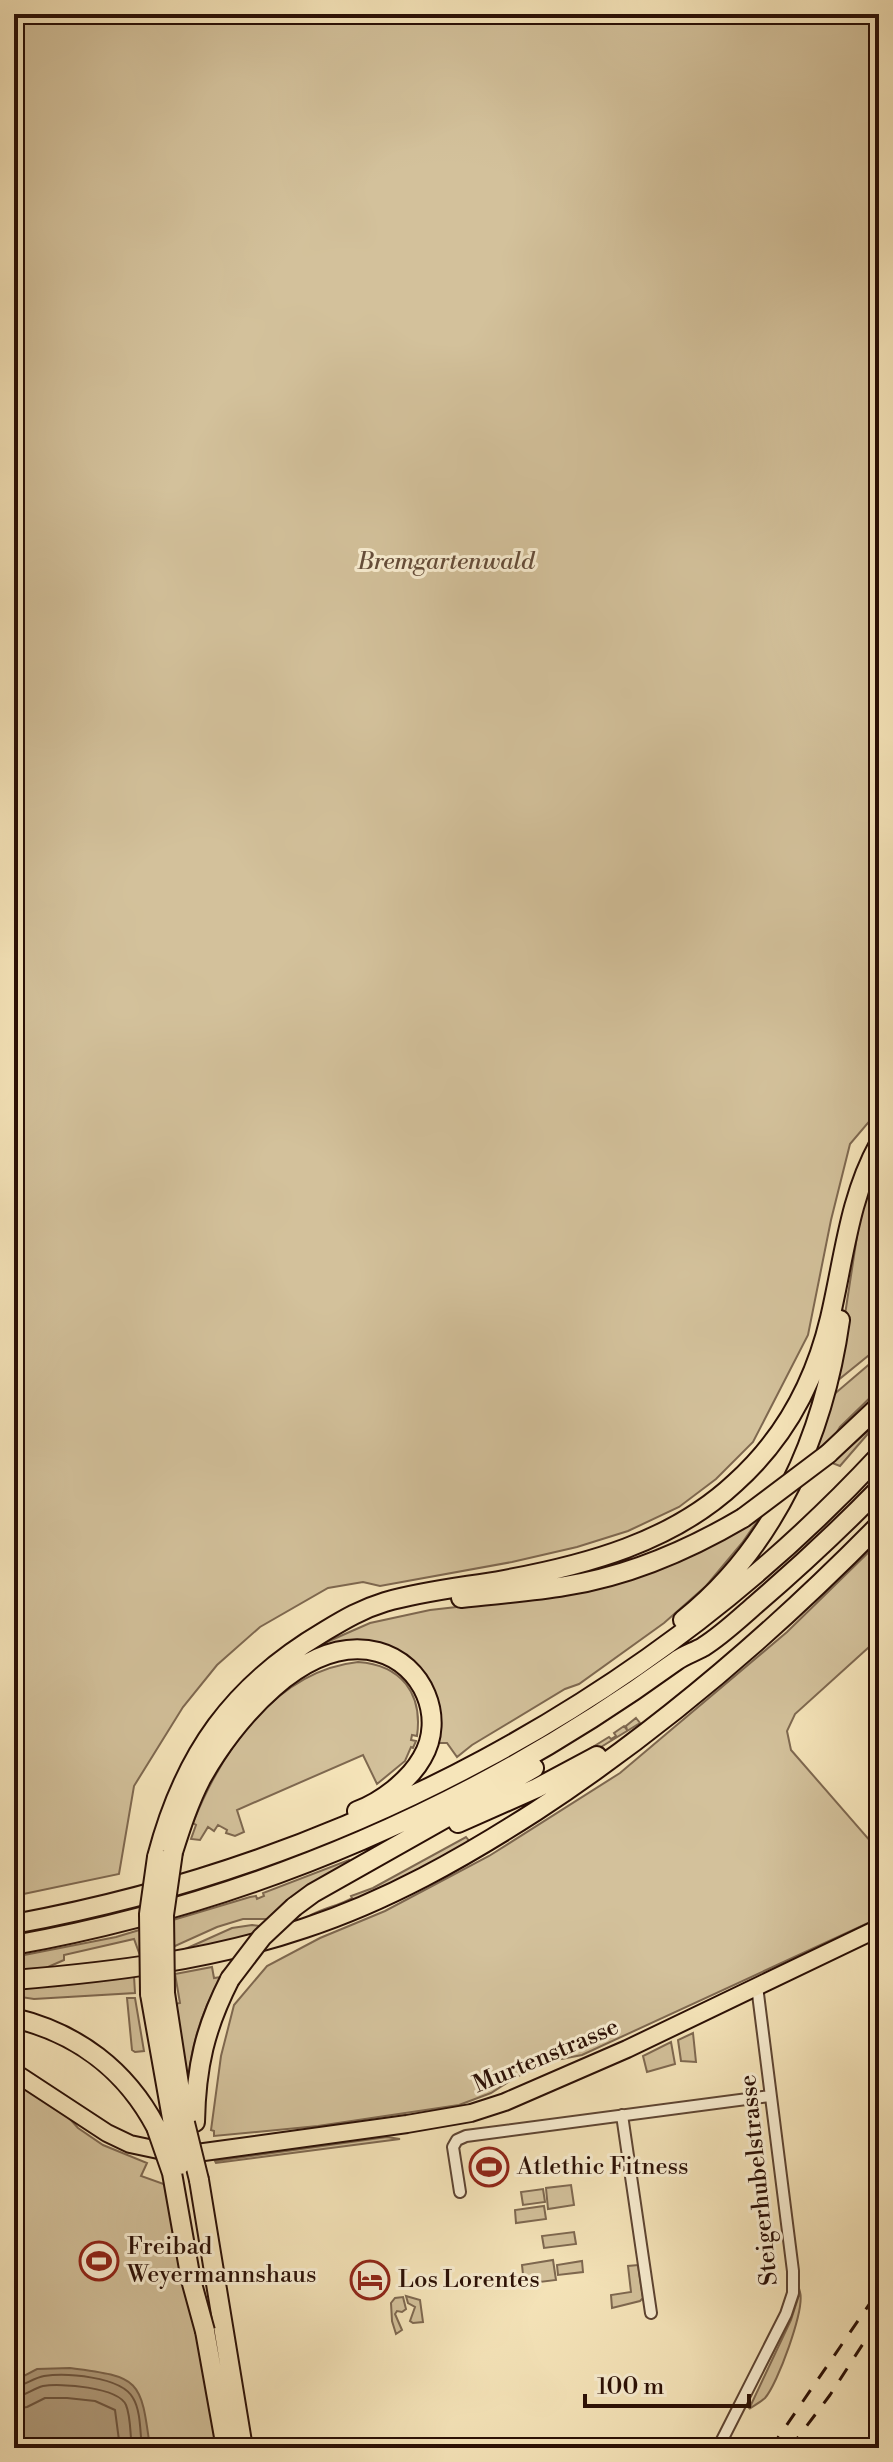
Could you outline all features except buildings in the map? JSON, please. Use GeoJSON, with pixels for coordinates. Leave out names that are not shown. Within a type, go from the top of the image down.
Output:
{"type":"FeatureCollection","features":[{"type":"Feature","properties":{"kind":"highway"},"geometry":{"type":"LineString","coordinates":[[226,2448],[205,2331],[148,1922],[175,1799],[200,1748],[236,1700],[269,1669],[357,1611],[387,1601],[533,1574],[608,1555],[659,1534],[717,1498],[750,1469],[775,1440],[811,1377],[828,1327],[843,1247],[856,1200],[879,1144]]}},
{"type":"Feature","properties":{"kind":"highway"},"geometry":{"type":"LineString","coordinates":[[585,1699],[710,1595],[747,1554],[774,1516],[806,1455],[826,1396],[840,1323],[856,1200]]}},
{"type":"Feature","properties":{"kind":"highway"},"geometry":{"type":"LineString","coordinates":[[326,1631],[388,1610],[417,1604],[564,1587],[622,1573],[678,1553],[743,1518],[828,1454],[879,1406]]}},
{"type":"Feature","properties":{"kind":"highway"},"geometry":{"type":"LineString","coordinates":[[14,1924],[132,1899],[258,1860],[402,1802],[484,1760],[657,1653],[731,1596],[806,1529],[879,1456]]}},
{"type":"Feature","properties":{"kind":"highway"},"geometry":{"type":"LineString","coordinates":[[14,1945],[190,1904],[350,1847],[444,1803],[543,1749],[680,1658],[704,1646],[787,1578],[879,1489]]}},
{"type":"Feature","properties":{"kind":"highway"},"geometry":{"type":"LineString","coordinates":[[14,1980],[98,1972],[194,1957],[274,1938],[366,1905],[463,1855],[574,1785],[692,1699],[879,1525]]}},
{"type":"Feature","properties":{"kind":"highway"},"geometry":{"type":"LineString","coordinates":[[395,1847],[501,1805],[587,1762],[658,1717],[755,1642]]}},
{"type":"Feature","properties":{"kind":"highway"},"geometry":{"type":"LineString","coordinates":[[177,2124],[214,2010],[230,1979],[262,1937],[294,1907],[313,1893],[546,1761],[690,1665],[704,1646]]}},
{"type":"Feature","properties":{"kind":"highway"},"geometry":{"type":"LineString","coordinates":[[165,1855],[214,1758],[241,1722],[286,1678],[316,1659],[347,1650],[379,1652],[404,1664],[422,1685],[431,1712],[432,1732],[428,1746],[414,1770],[366,1808],[296,1835],[258,1860]]}},
{"type":"Feature","properties":{"kind":"highway"},"geometry":{"type":"LineString","coordinates":[[14,2018],[64,2035],[99,2056],[177,2124],[199,2180],[243,2448]]}},
{"type":"Feature","properties":{"kind":"main road","name":"Murtenstrasse"},"geometry":{"type":"LineString","coordinates":[[14,2072],[107,2133],[130,2144],[162,2152],[189,2155],[407,2124],[480,2111],[627,2049],[879,1928]]}},
{"type":"Feature","properties":{"kind":"street","name":"Steigerhubelstrasse"},"geometry":{"type":"LineString","coordinates":[[718,2448],[786,2314],[793,2293],[793,2271],[757,1986]]}},
{"type":"Feature","properties":{"kind":"street"},"geometry":{"type":"LineString","coordinates":[[460,2192],[453,2147],[462,2137],[770,2096]]}},
{"type":"Feature","properties":{"kind":"street"},"geometry":{"type":"LineString","coordinates":[[622,2115],[651,2313]]}},
{"type":"Feature","properties":{"kind":"green space","name":"Bremgartenwald"},"geometry":{"type":"Polygon","coordinates":[[[14,14],[879,14],[879,1110],[850,1144],[808,1335],[753,1442],[716,1479],[679,1507],[628,1531],[512,1562],[380,1586],[363,1582],[328,1588],[260,1627],[217,1665],[183,1707],[134,1786],[119,1874],[14,1896],[14,14]]]}},
{"type":"Feature","properties":{"kind":"green space"},"geometry":{"type":"Polygon","coordinates":[[[879,1160],[879,1347],[837,1381],[861,1210],[879,1160]]]}},
{"type":"Feature","properties":{"kind":"green space"},"geometry":{"type":"Polygon","coordinates":[[[879,1356],[879,1389],[840,1427],[831,1442],[807,1463],[832,1396],[879,1356]]]}},
{"type":"Feature","properties":{"kind":"green space"},"geometry":{"type":"Polygon","coordinates":[[[879,1421],[840,1466],[832,1463],[879,1421]]]}},
{"type":"Feature","properties":{"kind":"green space"},"geometry":{"type":"Polygon","coordinates":[[[763,1513],[706,1586],[664,1623],[579,1684],[565,1689],[457,1757],[447,1743],[439,1743],[434,1751],[435,1739],[400,1656],[296,1660],[320,1645],[370,1623],[430,1610],[536,1598],[763,1513]]]}},
{"type":"Feature","properties":{"kind":"green space"},"geometry":{"type":"Polygon","coordinates":[[[879,1542],[879,1638],[795,1714],[787,1731],[791,1750],[879,1851],[879,1918],[582,2055],[551,2061],[491,2093],[459,2105],[318,2126],[214,2136],[211,2130],[221,2056],[234,2005],[267,1966],[320,1938],[385,1911],[489,1856],[620,1773],[787,1632],[879,1542]]]}},
{"type":"Feature","properties":{"kind":"green space"},"geometry":{"type":"Polygon","coordinates":[[[358,1662],[373,1664],[397,1675],[412,1694],[418,1721],[417,1736],[412,1735],[411,1740],[416,1741],[405,1761],[377,1784],[363,1755],[237,1810],[244,1832],[235,1836],[218,1825],[214,1831],[208,1827],[200,1840],[191,1839],[196,1825],[193,1823],[219,1769],[255,1719],[301,1681],[328,1669],[358,1662]]]}},
{"type":"Feature","properties":{"kind":"green space"},"geometry":{"type":"Polygon","coordinates":[[[636,1718],[640,1723],[557,1774],[570,1761],[609,1737],[616,1736],[614,1733],[624,1726],[627,1730],[626,1726],[636,1718]]]}},
{"type":"Feature","properties":{"kind":"green space"},"geometry":{"type":"Polygon","coordinates":[[[466,1837],[470,1842],[402,1881],[313,1918],[311,1915],[373,1888],[466,1837]]]}},
{"type":"Feature","properties":{"kind":"green space"},"geometry":{"type":"Polygon","coordinates":[[[349,1860],[295,1895],[268,1919],[243,1919],[217,1927],[142,1961],[134,1939],[64,1955],[64,1960],[32,1974],[14,1976],[14,1957],[116,1937],[250,1897],[256,1896],[257,1899],[264,1896],[263,1893],[349,1860]]]}},
{"type":"Feature","properties":{"kind":"green space"},"geometry":{"type":"Polygon","coordinates":[[[260,1926],[246,1942],[174,1954],[232,1928],[260,1926]]]}},
{"type":"Feature","properties":{"kind":"green space"},"geometry":{"type":"Polygon","coordinates":[[[212,1967],[214,1978],[221,1977],[200,2023],[189,2072],[186,2072],[175,2004],[180,2003],[175,1974],[212,1967]]]}},
{"type":"Feature","properties":{"kind":"green space"},"geometry":{"type":"Polygon","coordinates":[[[134,1976],[135,1993],[34,1999],[14,1996],[14,1989],[134,1976]]]}},
{"type":"Feature","properties":{"kind":"green space"},"geometry":{"type":"Polygon","coordinates":[[[127,1998],[135,1998],[144,2051],[132,2050],[127,1998]]]}},
{"type":"Feature","properties":{"kind":"green space"},"geometry":{"type":"Polygon","coordinates":[[[693,2033],[696,2062],[681,2061],[678,2040],[693,2033]]]}},
{"type":"Feature","properties":{"kind":"green space"},"geometry":{"type":"Polygon","coordinates":[[[671,2042],[675,2064],[647,2072],[643,2056],[671,2042]]]}},
{"type":"Feature","properties":{"kind":"green space","name":"Freibad Weyermannshaus"},"geometry":{"type":"Polygon","coordinates":[[[14,2080],[61,2109],[78,2128],[103,2145],[147,2163],[141,2176],[172,2187],[222,2448],[14,2448],[14,2080]]]}},
{"type":"Feature","properties":{"kind":"green space"},"geometry":{"type":"Polygon","coordinates":[[[387,2137],[400,2139],[215,2161],[387,2137]]]}},
{"type":"Feature","properties":{"kind":"green space"},"geometry":{"type":"Polygon","coordinates":[[[571,2185],[574,2205],[548,2209],[546,2188],[571,2185]]]}},
{"type":"Feature","properties":{"kind":"green space"},"geometry":{"type":"Polygon","coordinates":[[[543,2189],[545,2202],[523,2205],[521,2192],[543,2189]]]}},
{"type":"Feature","properties":{"kind":"green space"},"geometry":{"type":"Polygon","coordinates":[[[544,2206],[546,2219],[516,2223],[515,2210],[544,2206]]]}},
{"type":"Feature","properties":{"kind":"green space"},"geometry":{"type":"Polygon","coordinates":[[[574,2232],[576,2244],[544,2248],[542,2236],[574,2232]]]}},
{"type":"Feature","properties":{"kind":"green space"},"geometry":{"type":"Polygon","coordinates":[[[553,2260],[556,2280],[524,2284],[522,2265],[553,2260]]]}},
{"type":"Feature","properties":{"kind":"green space"},"geometry":{"type":"Polygon","coordinates":[[[582,2261],[583,2272],[558,2275],[557,2265],[582,2261]]]}},
{"type":"Feature","properties":{"kind":"green space"},"geometry":{"type":"Polygon","coordinates":[[[638,2265],[643,2298],[612,2308],[611,2295],[631,2292],[628,2266],[638,2265]]]}},
{"type":"Feature","properties":{"kind":"green space"},"geometry":{"type":"Polygon","coordinates":[[[800,2292],[794,2330],[776,2378],[765,2398],[749,2409],[791,2320],[800,2292]]]}},
{"type":"Feature","properties":{"kind":"green space"},"geometry":{"type":"Polygon","coordinates":[[[406,2296],[420,2300],[423,2322],[410,2321],[415,2307],[408,2303],[406,2296]]]}},
{"type":"Feature","properties":{"kind":"green space"},"geometry":{"type":"Polygon","coordinates":[[[403,2297],[406,2309],[395,2314],[402,2330],[396,2334],[391,2303],[395,2298],[403,2297]]]}},
{"type":"Feature","properties":{"kind":"water"},"geometry":{"type":"Polygon","coordinates":[[[70,2368],[111,2375],[133,2386],[144,2408],[150,2448],[14,2448],[14,2381],[37,2369],[70,2368]]]}},
{"type":"Feature","properties":{"kind":"railway"},"geometry":{"type":"LineString","coordinates":[[771,2448],[879,2290]]}},
{"type":"Feature","properties":{"kind":"railway"},"geometry":{"type":"LineString","coordinates":[[790,2448],[830,2395],[879,2319]]}},
{"type":"Feature","properties":{"kind":"place","name":"Atlethic Fitness"},"geometry":{"type":"Point","coordinates":[489,2167]}},
{"type":"Feature","properties":{"kind":"place","name":"Freibad Weyermannshaus"},"geometry":{"type":"Point","coordinates":[99,2261]}},
{"type":"Feature","properties":{"kind":"place","name":"Los Lorentes"},"geometry":{"type":"Point","coordinates":[370,2280]}}]}
